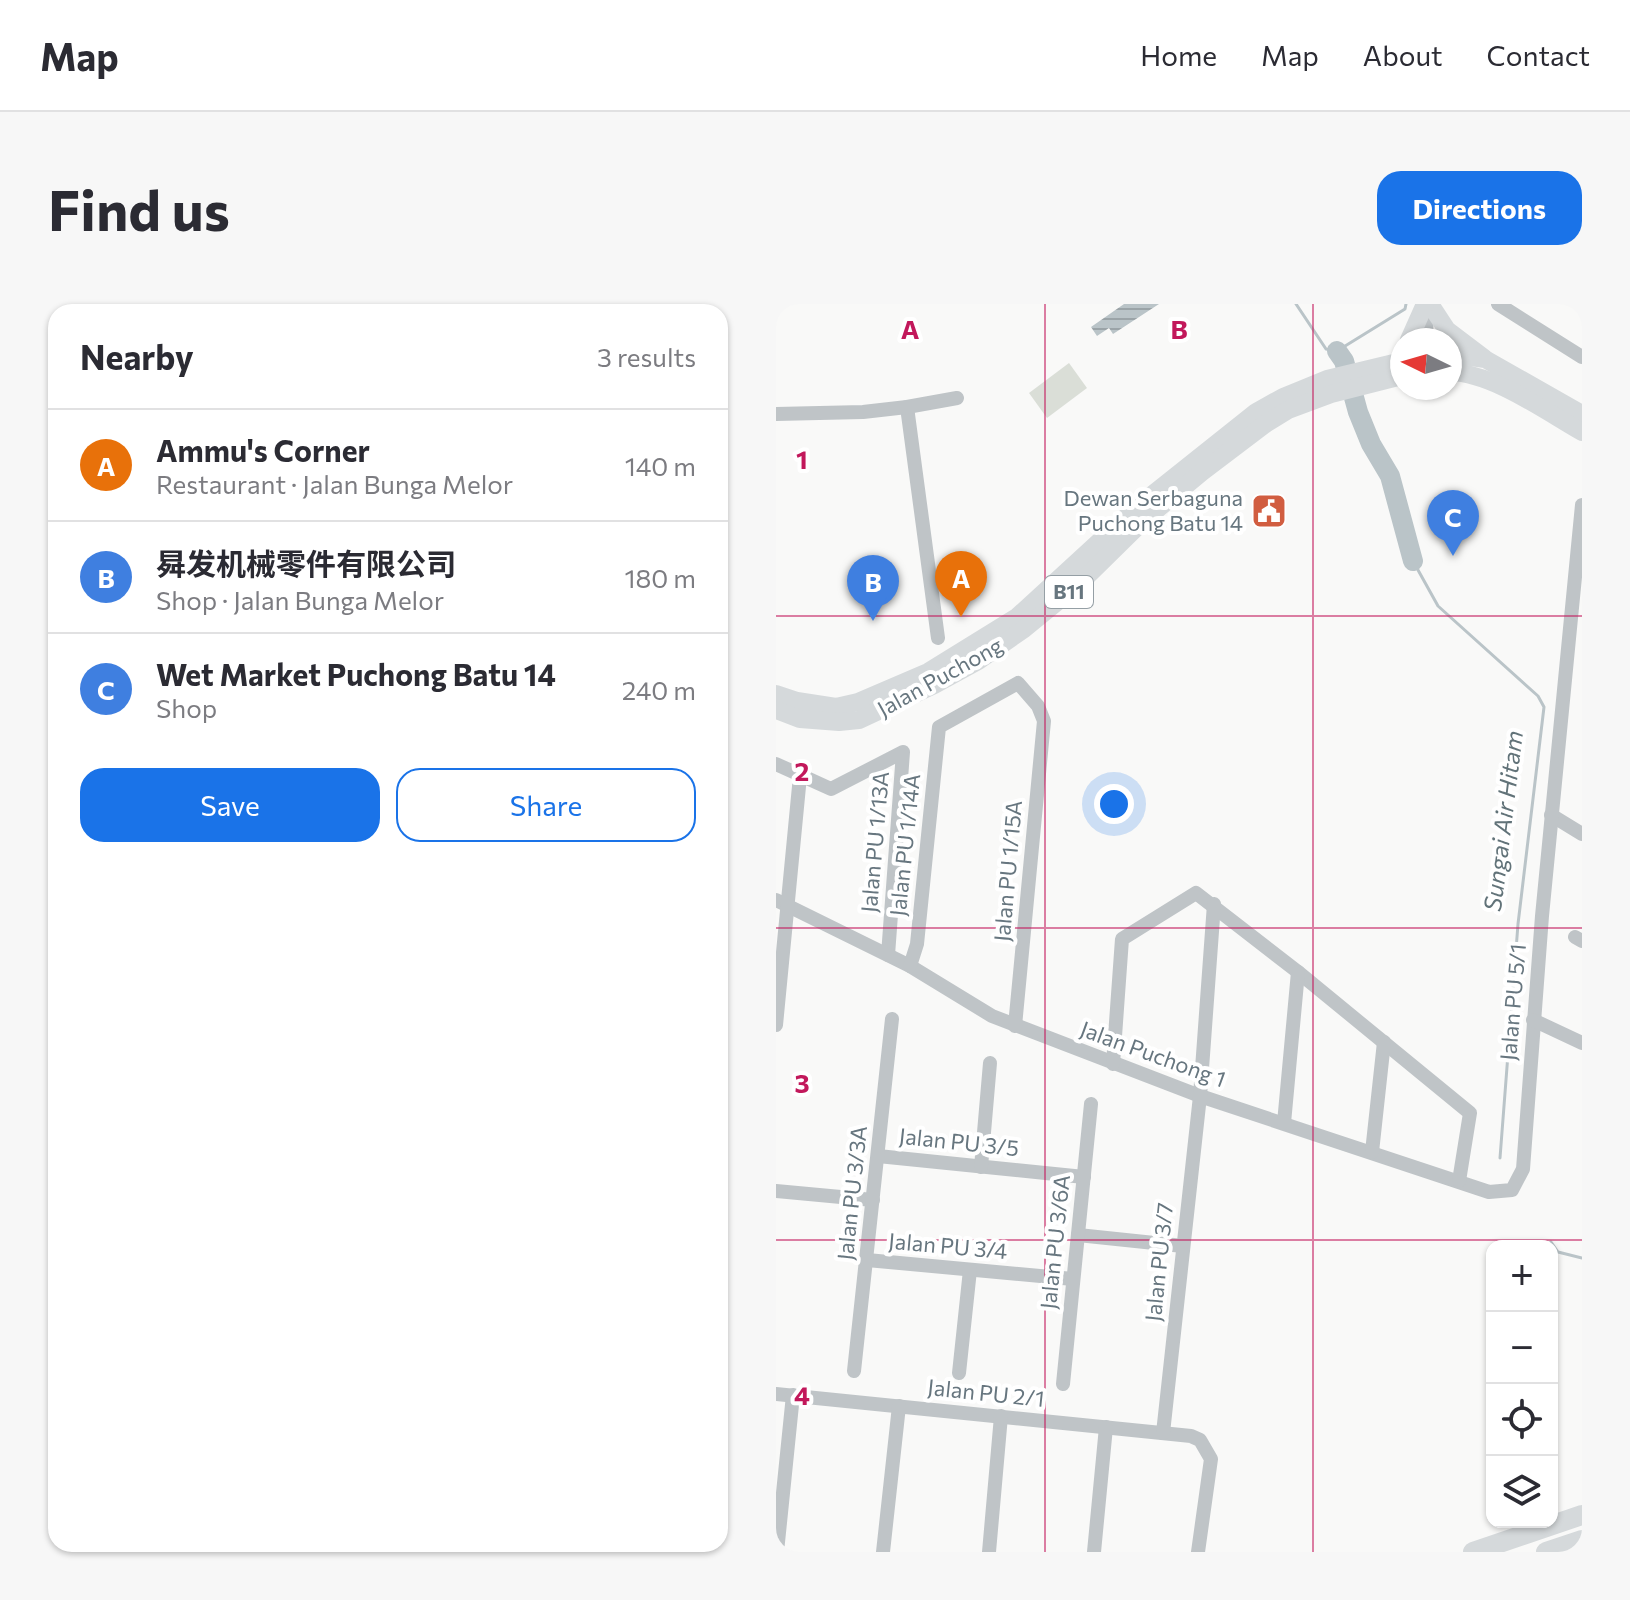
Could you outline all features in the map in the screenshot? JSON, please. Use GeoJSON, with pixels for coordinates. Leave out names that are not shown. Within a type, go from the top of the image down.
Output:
{"type":"FeatureCollection","features":[{"type":"Feature","properties":{"kind":"highway"},"geometry":{"type":"LineString","coordinates":[[1473,1552],[1582,1515]]}},
{"type":"Feature","properties":{"kind":"highway"},"geometry":{"type":"LineString","coordinates":[[1546,1552],[1582,1540]]}},
{"type":"Feature","properties":{"kind":"main road"},"geometry":{"type":"LineString","coordinates":[[1415,328],[1428,304],[1447,330],[1485,359],[1582,414]]}},
{"type":"Feature","properties":{"kind":"main road"},"geometry":{"type":"LineString","coordinates":[[1462,356],[1485,359]]}},
{"type":"Feature","properties":{"kind":"main road"},"geometry":{"type":"LineString","coordinates":[[1374,372],[1390,360]]}},
{"type":"Feature","properties":{"kind":"main road","name":"Jalan Puchong"},"geometry":{"type":"LineString","coordinates":[[776,694],[836,707],[858,702],[928,672],[1017,617],[1138,506],[1256,412],[1283,397],[1390,366]]}},
{"type":"Feature","properties":{"kind":"main road","name":"Jalan Puchong"},"geometry":{"type":"LineString","coordinates":[[1374,372],[1390,374]]}},
{"type":"Feature","properties":{"kind":"main road"},"geometry":{"type":"LineString","coordinates":[[1462,373],[1499,386],[1582,432]]}},
{"type":"Feature","properties":{"kind":"main road","name":"Jalan Puchong"},"geometry":{"type":"LineString","coordinates":[[776,710],[800,719],[859,720],[883,711],[978,661],[1024,629],[1079,584],[1142,522],[1202,472],[1288,410],[1329,386]]}},
{"type":"Feature","properties":{"kind":"street"},"geometry":{"type":"LineString","coordinates":[[1427,328],[1428,304]]}},
{"type":"Feature","properties":{"kind":"street"},"geometry":{"type":"LineString","coordinates":[[1498,304],[1582,357]]}},
{"type":"Feature","properties":{"kind":"street"},"geometry":{"type":"LineString","coordinates":[[776,414],[863,412],[957,398]]}},
{"type":"Feature","properties":{"kind":"street"},"geometry":{"type":"LineString","coordinates":[[907,407],[938,638]]}},
{"type":"Feature","properties":{"kind":"street","name":"Jalan PU 5/1"},"geometry":{"type":"LineString","coordinates":[[1523,1169],[1551,815],[1582,505]]}},
{"type":"Feature","properties":{"kind":"street","name":"Jalan PU 1/15A"},"geometry":{"type":"LineString","coordinates":[[939,727],[1018,683],[1038,706],[1044,721],[1015,1026]]}},
{"type":"Feature","properties":{"kind":"street","name":"Jalan PU 1/14A"},"geometry":{"type":"LineString","coordinates":[[910,966],[917,944],[939,727]]}},
{"type":"Feature","properties":{"kind":"street","name":"Jalan PU 1/13A"},"geometry":{"type":"LineString","coordinates":[[800,776],[831,789],[901,752],[904,754],[888,955]]}},
{"type":"Feature","properties":{"kind":"street"},"geometry":{"type":"LineString","coordinates":[[776,764],[800,776],[783,903],[776,1025]]}},
{"type":"Feature","properties":{"kind":"street"},"geometry":{"type":"LineString","coordinates":[[1551,815],[1582,834]]}},
{"type":"Feature","properties":{"kind":"street"},"geometry":{"type":"LineString","coordinates":[[1113,1064],[1122,939],[1196,893],[1214,904],[1470,1113],[1459,1181]]}},
{"type":"Feature","properties":{"kind":"street","name":"Jalan Puchong 1"},"geometry":{"type":"LineString","coordinates":[[783,903],[910,966],[992,1016],[1200,1096],[1489,1192],[1512,1190],[1523,1169]]}},
{"type":"Feature","properties":{"kind":"street","name":"Jalan PU 3/7"},"geometry":{"type":"LineString","coordinates":[[1163,1433],[1200,1096],[1214,904]]}},
{"type":"Feature","properties":{"kind":"street"},"geometry":{"type":"LineString","coordinates":[[1284,1123],[1298,972]]}},
{"type":"Feature","properties":{"kind":"street","name":"Jalan PU 3/3A"},"geometry":{"type":"LineString","coordinates":[[854,1371],[892,1019]]}},
{"type":"Feature","properties":{"kind":"street"},"geometry":{"type":"LineString","coordinates":[[1533,1020],[1582,1043]]}},
{"type":"Feature","properties":{"kind":"street"},"geometry":{"type":"LineString","coordinates":[[1372,1152],[1384,1042]]}},
{"type":"Feature","properties":{"kind":"street"},"geometry":{"type":"LineString","coordinates":[[981,1167],[990,1063]]}},
{"type":"Feature","properties":{"kind":"street","name":"Jalan PU 3/6A"},"geometry":{"type":"LineString","coordinates":[[1063,1384],[1091,1104]]}},
{"type":"Feature","properties":{"kind":"street","name":"Jalan PU 3/5"},"geometry":{"type":"LineString","coordinates":[[878,1156],[1084,1177]]}},
{"type":"Feature","properties":{"kind":"street"},"geometry":{"type":"LineString","coordinates":[[776,1191],[873,1200]]}},
{"type":"Feature","properties":{"kind":"street"},"geometry":{"type":"LineString","coordinates":[[1078,1235],[1183,1246]]}},
{"type":"Feature","properties":{"kind":"street","name":"Jalan PU 3/4"},"geometry":{"type":"LineString","coordinates":[[867,1260],[1073,1279]]}},
{"type":"Feature","properties":{"kind":"street"},"geometry":{"type":"LineString","coordinates":[[959,1373],[970,1270]]}},
{"type":"Feature","properties":{"kind":"street","name":"Jalan PU 2/1"},"geometry":{"type":"LineString","coordinates":[[776,1394],[1191,1436],[1200,1440],[1211,1459],[1198,1552]]}},
{"type":"Feature","properties":{"kind":"street"},"geometry":{"type":"LineString","coordinates":[[777,1552],[793,1395]]}},
{"type":"Feature","properties":{"kind":"street"},"geometry":{"type":"LineString","coordinates":[[883,1552],[899,1406]]}},
{"type":"Feature","properties":{"kind":"street"},"geometry":{"type":"LineString","coordinates":[[989,1552],[1001,1416]]}},
{"type":"Feature","properties":{"kind":"street"},"geometry":{"type":"LineString","coordinates":[[1094,1552],[1106,1427]]}},
{"type":"Feature","properties":{"kind":"shaded area"},"geometry":{"type":"Polygon","coordinates":[[[1124,304],[1159,304],[1113,334],[1109,328],[1097,336],[1091,327],[1124,304]]]}},
{"type":"Feature","properties":{"kind":"shaded area"},"geometry":{"type":"Polygon","coordinates":[[[1069,363],[1087,388],[1047,418],[1029,393],[1069,363]]]}},
{"type":"Feature","properties":{"kind":"waterway","name":"Sungai Air Hitam"},"geometry":{"type":"LineString","coordinates":[[1296,304],[1326,349],[1337,351],[1405,309],[1406,304]]}},
{"type":"Feature","properties":{"kind":"waterway","name":"Sungai Air Hitam"},"geometry":{"type":"LineString","coordinates":[[1337,351],[1344,361],[1358,412],[1371,444],[1390,476],[1413,561]]}},
{"type":"Feature","properties":{"kind":"waterway","name":"Sungai Air Hitam"},"geometry":{"type":"LineString","coordinates":[[1413,561],[1438,606],[1538,696],[1544,707],[1518,924],[1500,1158]]}},
{"type":"Feature","properties":{"kind":"waterway","name":"Sungai Air Hitam"},"geometry":{"type":"LineString","coordinates":[[1558,1252],[1582,1258]]}},
{"type":"Feature","properties":{"kind":"place","name":"Dewan Serbaguna Puchong Batu 14"},"geometry":{"type":"Point","coordinates":[1269,511]}},
{"type":"Feature","properties":{"kind":"place","name":"Wet Market Puchong Batu 14"},"geometry":{"type":"Point","coordinates":[1453,556]}},
{"type":"Feature","properties":{"kind":"place","name":"Ammu's Corner"},"geometry":{"type":"Point","coordinates":[961,617]}},
{"type":"Feature","properties":{"kind":"place","name":"曻发机械零件有限公司"},"geometry":{"type":"Point","coordinates":[873,621]}}]}
